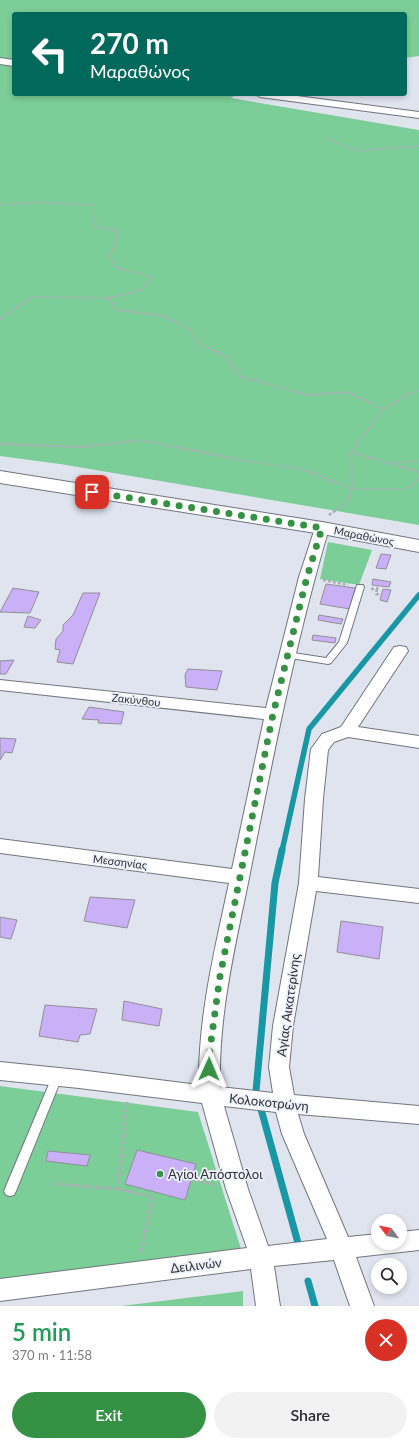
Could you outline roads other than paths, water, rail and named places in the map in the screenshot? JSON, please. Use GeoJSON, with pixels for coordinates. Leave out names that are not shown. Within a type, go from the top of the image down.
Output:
{"type":"FeatureCollection","features":[{"type":"Feature","properties":{"kind":"main road","name":"Μαραθώνος"},"geometry":{"type":"LineString","coordinates":[[0,466],[324,522],[419,546]]}},
{"type":"Feature","properties":{"kind":"main road","name":"Μαραθώνος"},"geometry":{"type":"LineString","coordinates":[[0,477],[419,534]]}},
{"type":"Feature","properties":{"kind":"street"},"geometry":{"type":"LineString","coordinates":[[0,61],[12,63]]}},
{"type":"Feature","properties":{"kind":"street"},"geometry":{"type":"LineString","coordinates":[[275,96],[419,115]]}},
{"type":"Feature","properties":{"kind":"street"},"geometry":{"type":"LineString","coordinates":[[268,1306],[262,1257],[237,1189],[210,1096],[209,1056],[220,976],[273,714],[307,577],[324,522]]}},
{"type":"Feature","properties":{"kind":"street"},"geometry":{"type":"LineString","coordinates":[[400,651],[347,731],[419,742]]}},
{"type":"Feature","properties":{"kind":"street","name":"Ζακύνθου"},"geometry":{"type":"LineString","coordinates":[[0,685],[273,714]]}},
{"type":"Feature","properties":{"kind":"street","name":"Αγίας Αικατερίνης"},"geometry":{"type":"LineString","coordinates":[[347,731],[328,738],[320,749],[314,799],[308,883],[283,1026],[279,1067],[281,1104],[342,1249],[362,1306]]}},
{"type":"Feature","properties":{"kind":"street","name":"Μεσσηνίας"},"geometry":{"type":"LineString","coordinates":[[0,846],[240,877]]}},
{"type":"Feature","properties":{"kind":"street"},"geometry":{"type":"LineString","coordinates":[[308,883],[419,896]]}},
{"type":"Feature","properties":{"kind":"street","name":"Κολοκοτρώνη"},"geometry":{"type":"LineString","coordinates":[[0,1071],[129,1084],[210,1096],[281,1104],[419,1115]]}},
{"type":"Feature","properties":{"kind":"street"},"geometry":{"type":"LineString","coordinates":[[407,1241],[419,1240]]}},
{"type":"Feature","properties":{"kind":"street","name":"Δειλινών"},"geometry":{"type":"LineString","coordinates":[[0,1290],[262,1257],[371,1246]]}},
{"type":"Feature","properties":{"kind":"lane"},"geometry":{"type":"LineString","coordinates":[[287,654],[328,661],[343,643],[360,587]]}},
{"type":"Feature","properties":{"kind":"lane"},"geometry":{"type":"LineString","coordinates":[[10,1191],[58,1076]]}},
{"type":"Feature","properties":{"kind":"waterway"},"geometry":{"type":"LineString","coordinates":[[282,851],[309,729],[419,595]]}},
{"type":"Feature","properties":{"kind":"waterway"},"geometry":{"type":"LineString","coordinates":[[282,850],[275,883],[256,1091],[298,1243]]}},
{"type":"Feature","properties":{"kind":"waterway"},"geometry":{"type":"LineString","coordinates":[[308,1281],[315,1306]]}},
{"type":"Feature","properties":{"kind":"place","name":"Αγίοι Απόστολοι"},"geometry":{"type":"Point","coordinates":[160,1174]}}]}
